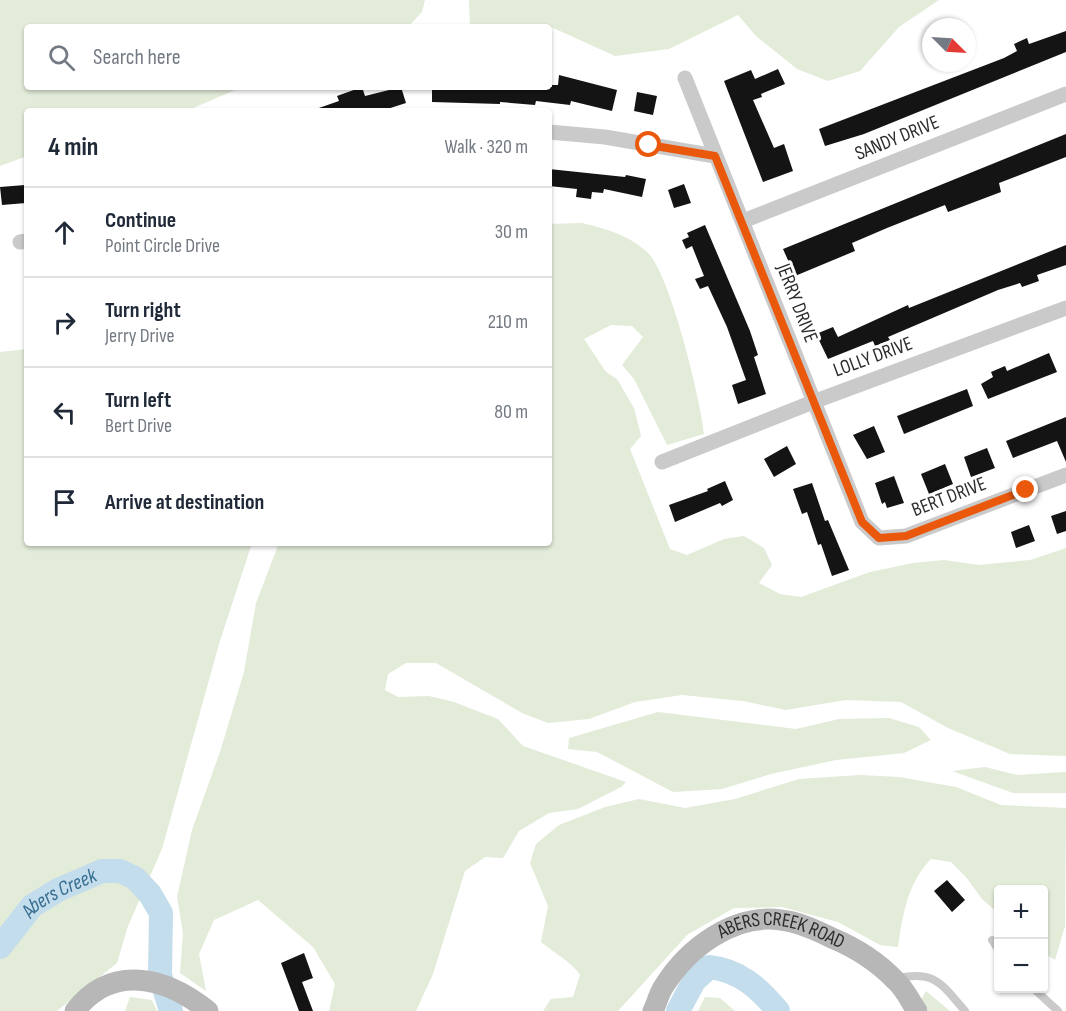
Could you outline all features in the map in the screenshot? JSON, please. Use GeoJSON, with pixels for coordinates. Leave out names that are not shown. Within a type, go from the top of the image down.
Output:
{"type":"FeatureCollection","features":[{"type":"Feature","properties":{"kind":"street","name":"JERRY DRIVE"},"geometry":{"type":"LineString","coordinates":[[685,78],[862,522],[879,538]]}},
{"type":"Feature","properties":{"kind":"street","name":"SANDY DRIVE"},"geometry":{"type":"LineString","coordinates":[[743,221],[1066,94]]}},
{"type":"Feature","properties":{"kind":"street"},"geometry":{"type":"LineString","coordinates":[[552,132],[605,137],[715,156]]}},
{"type":"Feature","properties":{"kind":"street","name":"LOLLY DRIVE"},"geometry":{"type":"LineString","coordinates":[[662,462],[813,402],[1066,308]]}},
{"type":"Feature","properties":{"kind":"street","name":"BERT DRIVE"},"geometry":{"type":"LineString","coordinates":[[879,538],[906,536],[1066,475]]}},
{"type":"Feature","properties":{"kind":"street","name":"ABERS CREEK ROAD"},"geometry":{"type":"LineString","coordinates":[[653,1011],[663,986],[692,954],[722,930],[752,920],[780,919],[810,927],[847,944],[876,963],[894,978],[917,1011]]}},
{"type":"Feature","properties":{"kind":"street"},"geometry":{"type":"LineString","coordinates":[[75,1011],[100,987],[121,980],[139,979],[175,991],[208,1011]]}},
{"type":"Feature","properties":{"kind":"lane"},"geometry":{"type":"LineString","coordinates":[[894,978],[918,974],[939,982],[965,1011]]}},
{"type":"Feature","properties":{"kind":"lane"},"geometry":{"type":"LineString","coordinates":[[1038,993],[1058,1011]]}},
{"type":"Feature","properties":{"kind":"green space"},"geometry":{"type":"Polygon","coordinates":[[[0,0],[425,0],[422,12],[411,24],[24,24],[24,90],[235,90],[193,108],[24,108],[24,157],[0,166],[0,0]]]}},
{"type":"Feature","properties":{"kind":"green space"},"geometry":{"type":"Polygon","coordinates":[[[469,0],[939,0],[899,27],[860,71],[828,81],[797,69],[756,36],[738,15],[669,49],[615,56],[552,27],[552,24],[470,24],[469,0]]]}},
{"type":"Feature","properties":{"kind":"green space"},"geometry":{"type":"Polygon","coordinates":[[[582,223],[625,237],[648,253],[657,265],[666,286],[683,339],[704,434],[667,445],[634,379],[622,365],[643,337],[632,326],[611,325],[584,339],[606,372],[617,379],[634,408],[641,436],[630,449],[670,549],[687,555],[724,539],[744,536],[764,548],[772,565],[759,583],[780,594],[801,597],[870,572],[913,563],[944,560],[979,565],[1030,560],[1066,548],[1066,756],[1010,754],[948,728],[901,702],[846,700],[786,710],[743,701],[682,695],[635,702],[589,719],[548,723],[522,713],[436,663],[406,663],[388,674],[385,690],[398,697],[429,696],[454,702],[498,719],[523,746],[626,782],[621,787],[578,809],[549,813],[519,831],[503,858],[485,857],[465,871],[433,974],[416,1011],[329,1011],[335,984],[313,947],[258,900],[214,920],[199,954],[206,991],[180,973],[183,933],[177,897],[192,830],[220,752],[244,672],[256,603],[278,546],[552,546],[552,224],[582,223]]]}},
{"type":"Feature","properties":{"kind":"green space"},"geometry":{"type":"Polygon","coordinates":[[[24,349],[24,546],[251,546],[219,644],[162,849],[128,926],[117,963],[57,1011],[0,1011],[0,352],[24,349]]]}},
{"type":"Feature","properties":{"kind":"green space"},"geometry":{"type":"Polygon","coordinates":[[[658,712],[796,729],[839,719],[889,718],[919,727],[931,740],[904,753],[836,760],[771,774],[722,789],[673,792],[597,752],[568,749],[569,738],[658,712]]]}},
{"type":"Feature","properties":{"kind":"green space"},"geometry":{"type":"Polygon","coordinates":[[[985,767],[1017,775],[1066,772],[1066,793],[1013,793],[952,771],[985,767]]]}},
{"type":"Feature","properties":{"kind":"green space"},"geometry":{"type":"Polygon","coordinates":[[[860,775],[899,777],[956,787],[1001,805],[1066,808],[1065,926],[1055,960],[1048,956],[1048,885],[994,885],[994,910],[982,899],[966,877],[951,862],[931,859],[911,889],[904,911],[898,947],[880,945],[838,922],[782,907],[734,908],[687,935],[618,1011],[543,1011],[551,999],[573,997],[580,975],[568,962],[541,942],[548,906],[530,863],[536,844],[559,825],[605,807],[639,799],[685,808],[735,799],[799,779],[860,775]]]}},
{"type":"Feature","properties":{"kind":"green space"},"geometry":{"type":"Polygon","coordinates":[[[926,991],[950,1011],[929,1011],[921,1000],[926,991]]]}},
{"type":"Feature","properties":{"kind":"green space"},"geometry":{"type":"Polygon","coordinates":[[[130,997],[152,1000],[157,1011],[125,1011],[130,997]]]}},
{"type":"Feature","properties":{"kind":"green space"},"geometry":{"type":"Polygon","coordinates":[[[705,997],[720,998],[735,1011],[698,1011],[705,997]]]}},
{"type":"Feature","properties":{"kind":"building"},"geometry":{"type":"Polygon","coordinates":[[[1066,31],[1066,52],[864,134],[825,146],[819,129],[968,72],[976,72],[976,69],[1017,51],[1014,44],[1027,38],[1029,44],[1066,31]]]}},
{"type":"Feature","properties":{"kind":"building"},"geometry":{"type":"Polygon","coordinates":[[[778,69],[785,84],[753,100],[774,148],[784,144],[793,171],[763,182],[724,81],[751,70],[755,79],[778,69]]]}},
{"type":"Feature","properties":{"kind":"building"},"geometry":{"type":"Polygon","coordinates":[[[559,75],[617,90],[612,111],[571,101],[570,105],[536,101],[535,105],[500,102],[500,104],[432,102],[432,90],[552,90],[552,85],[558,85],[559,75]]]}},
{"type":"Feature","properties":{"kind":"building"},"geometry":{"type":"Polygon","coordinates":[[[354,90],[363,90],[365,96],[389,90],[402,90],[406,103],[390,108],[319,108],[339,101],[337,96],[354,90]]]}},
{"type":"Feature","properties":{"kind":"building"},"geometry":{"type":"Polygon","coordinates":[[[637,92],[657,96],[653,115],[634,111],[637,92]]]}},
{"type":"Feature","properties":{"kind":"building"},"geometry":{"type":"Polygon","coordinates":[[[1066,134],[1066,157],[999,183],[1001,192],[948,212],[945,205],[887,228],[852,243],[855,251],[795,276],[783,249],[1066,134]]]}},
{"type":"Feature","properties":{"kind":"building"},"geometry":{"type":"Polygon","coordinates":[[[552,169],[625,177],[626,175],[646,179],[642,197],[604,189],[603,193],[592,192],[591,199],[576,197],[577,189],[552,186],[552,169]]]}},
{"type":"Feature","properties":{"kind":"building"},"geometry":{"type":"Polygon","coordinates":[[[684,184],[691,203],[674,208],[668,190],[684,184]]]}},
{"type":"Feature","properties":{"kind":"building"},"geometry":{"type":"Polygon","coordinates":[[[24,185],[24,203],[2,205],[0,187],[24,185]]]}},
{"type":"Feature","properties":{"kind":"building"},"geometry":{"type":"Polygon","coordinates":[[[705,225],[750,331],[758,355],[754,357],[766,394],[738,404],[732,385],[746,380],[727,327],[708,286],[700,289],[695,279],[704,276],[692,246],[686,249],[682,240],[689,237],[687,233],[705,225]]]}},
{"type":"Feature","properties":{"kind":"building"},"geometry":{"type":"Polygon","coordinates":[[[1066,245],[1066,265],[1037,275],[1039,281],[1022,287],[1020,283],[998,290],[888,337],[890,340],[875,346],[873,341],[828,359],[816,334],[833,327],[838,337],[908,305],[909,308],[1066,245]]]}},
{"type":"Feature","properties":{"kind":"building"},"geometry":{"type":"Polygon","coordinates":[[[1049,353],[1057,372],[988,399],[981,384],[993,377],[991,372],[1005,366],[1007,371],[1049,353]]]}},
{"type":"Feature","properties":{"kind":"building"},"geometry":{"type":"Polygon","coordinates":[[[967,389],[973,406],[904,434],[897,416],[967,389]]]}},
{"type":"Feature","properties":{"kind":"building"},"geometry":{"type":"Polygon","coordinates":[[[1066,417],[1066,462],[1057,441],[1013,458],[1006,441],[1066,417]]]}},
{"type":"Feature","properties":{"kind":"building"},"geometry":{"type":"Polygon","coordinates":[[[874,426],[885,452],[867,459],[853,435],[874,426]]]}},
{"type":"Feature","properties":{"kind":"building"},"geometry":{"type":"Polygon","coordinates":[[[787,446],[796,464],[774,477],[764,459],[787,446]]]}},
{"type":"Feature","properties":{"kind":"building"},"geometry":{"type":"Polygon","coordinates":[[[987,448],[995,468],[971,477],[964,457],[987,448]]]}},
{"type":"Feature","properties":{"kind":"building"},"geometry":{"type":"Polygon","coordinates":[[[945,464],[953,484],[929,494],[921,474],[945,464]]]}},
{"type":"Feature","properties":{"kind":"building"},"geometry":{"type":"Polygon","coordinates":[[[894,476],[904,503],[887,508],[885,502],[882,504],[875,483],[894,476]]]}},
{"type":"Feature","properties":{"kind":"building"},"geometry":{"type":"Polygon","coordinates":[[[725,481],[733,500],[722,506],[720,503],[675,522],[669,505],[708,491],[707,489],[725,481]]]}},
{"type":"Feature","properties":{"kind":"building"},"geometry":{"type":"Polygon","coordinates":[[[812,483],[825,521],[828,520],[849,570],[832,576],[807,512],[802,514],[793,489],[812,483]]]}},
{"type":"Feature","properties":{"kind":"building"},"geometry":{"type":"Polygon","coordinates":[[[1066,511],[1066,531],[1057,534],[1051,516],[1066,511]]]}},
{"type":"Feature","properties":{"kind":"building"},"geometry":{"type":"Polygon","coordinates":[[[1029,525],[1035,541],[1016,548],[1011,532],[1029,525]]]}},
{"type":"Feature","properties":{"kind":"building"},"geometry":{"type":"Polygon","coordinates":[[[947,880],[965,900],[952,912],[934,891],[947,880]]]}},
{"type":"Feature","properties":{"kind":"building"},"geometry":{"type":"Polygon","coordinates":[[[304,953],[313,978],[302,982],[313,1011],[299,1011],[281,963],[304,953]]]}},
{"type":"Feature","properties":{"kind":"waterway","name":"Abers Creek"},"geometry":{"type":"LineString","coordinates":[[0,947],[32,906],[58,890],[102,871],[120,871],[135,878],[150,894],[161,913],[160,975],[171,1011]]}},
{"type":"Feature","properties":{"kind":"waterway","name":"Abers Creek"},"geometry":{"type":"LineString","coordinates":[[678,1011],[694,981],[709,967],[730,972],[748,981],[778,1011]]}},
{"type":"Feature","properties":{"kind":"route"},"geometry":{"type":"LineString","coordinates":[[649,145],[715,156],[862,522],[879,538],[906,536],[1026,490]]}}]}
